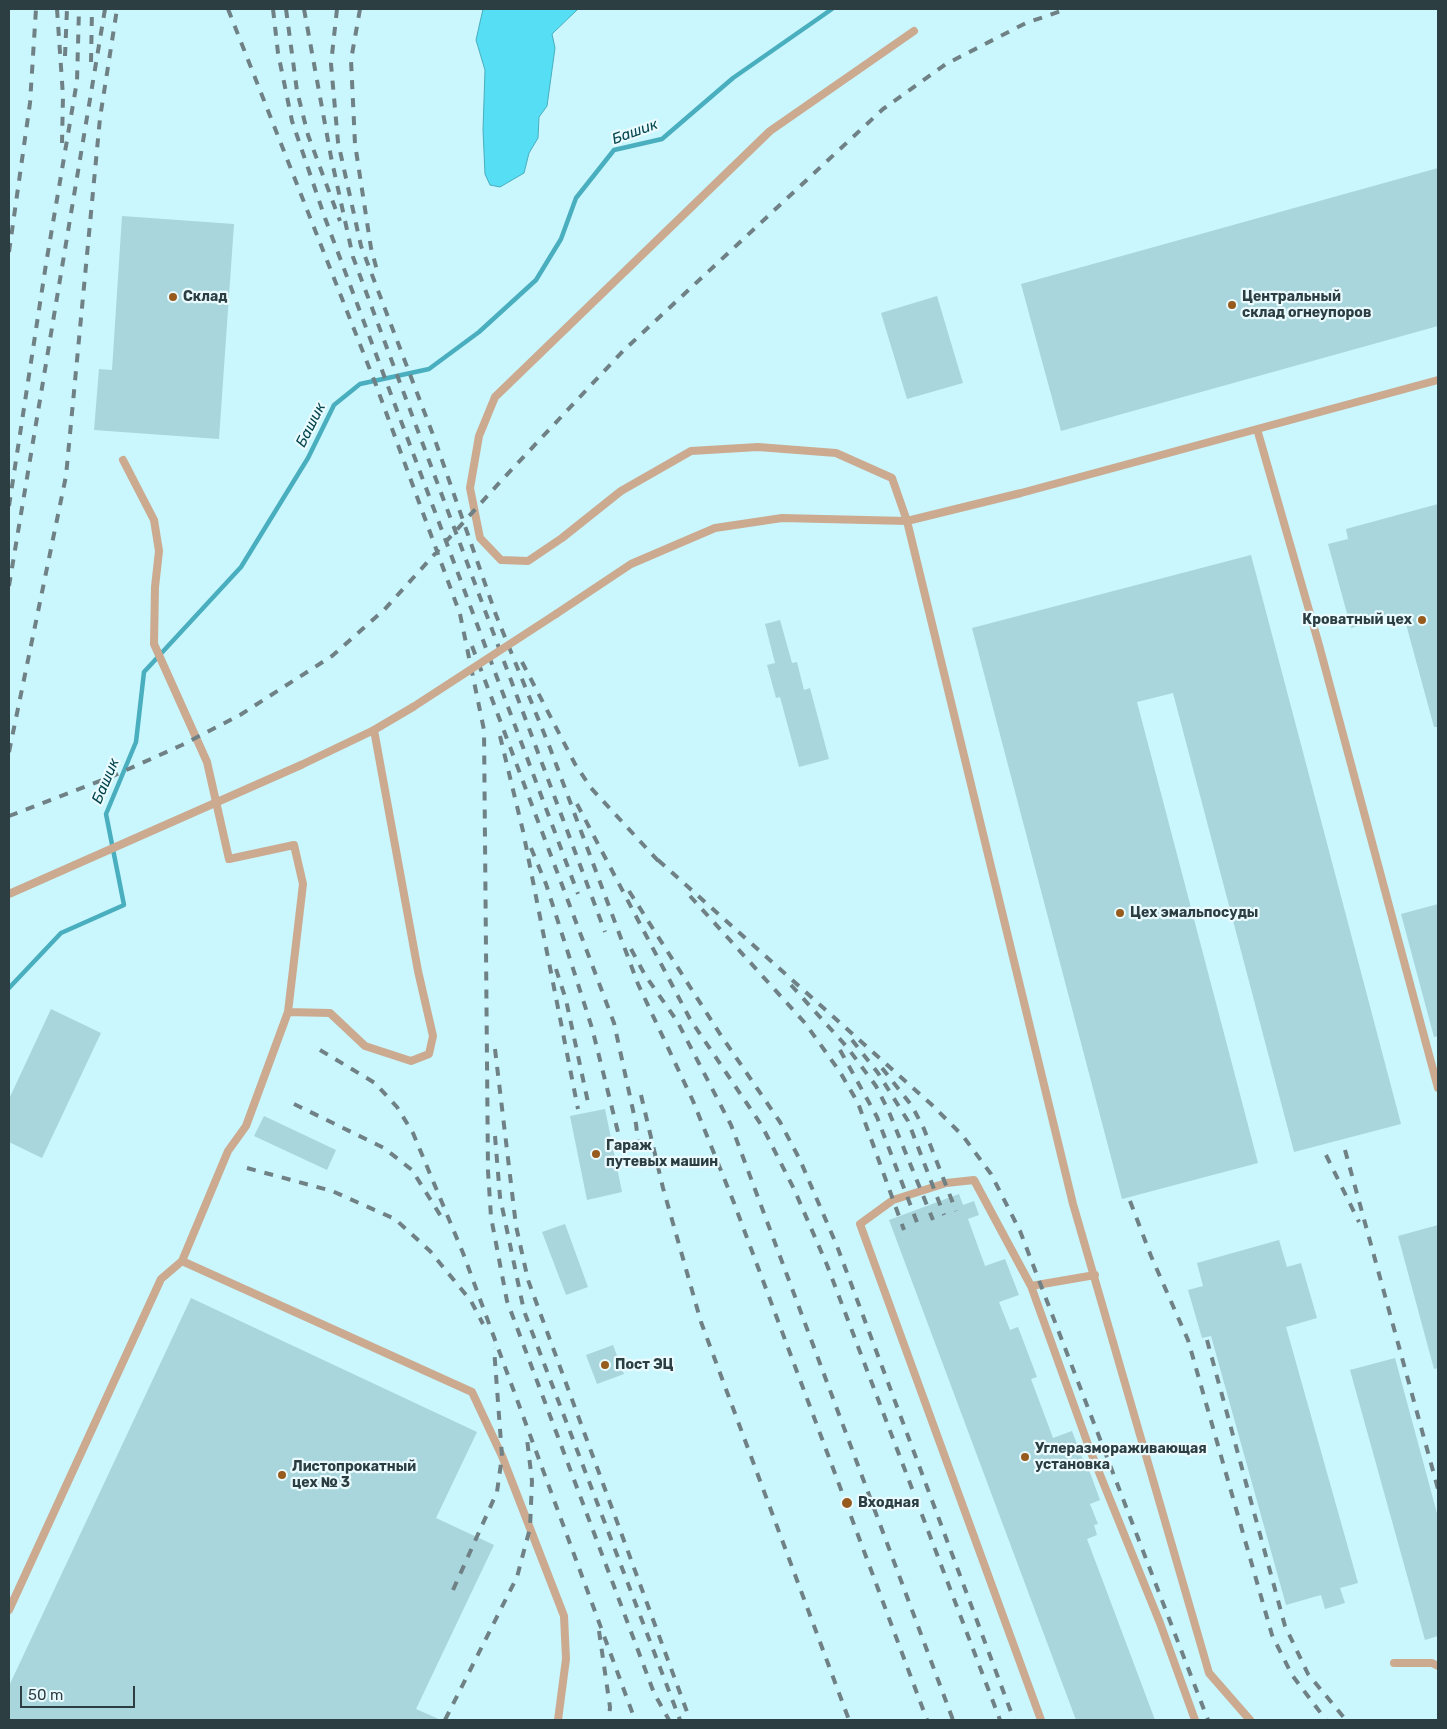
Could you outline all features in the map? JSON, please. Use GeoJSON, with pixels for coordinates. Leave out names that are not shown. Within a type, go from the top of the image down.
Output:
{"type":"FeatureCollection","features":[{"type":"Feature","properties":{"kind":"lane"},"geometry":{"type":"LineString","coordinates":[[914,31],[770,131],[495,397],[479,436],[470,488],[480,538],[501,560],[528,561],[562,538],[621,491],[691,451],[758,447],[836,453],[892,478],[907,521],[1033,1033],[1046,1098],[1074,1204],[1210,1673],[1250,1720]]}},
{"type":"Feature","properties":{"kind":"lane"},"geometry":{"type":"LineString","coordinates":[[9,894],[301,766],[374,730],[414,707],[631,564],[715,528],[782,518],[907,521],[1021,493],[1438,380]]}},
{"type":"Feature","properties":{"kind":"lane"},"geometry":{"type":"LineString","coordinates":[[1257,429],[1320,645],[1438,1088]]}},
{"type":"Feature","properties":{"kind":"lane"},"geometry":{"type":"LineString","coordinates":[[9,1610],[161,1279],[182,1261],[228,1151],[246,1126],[288,1012],[303,884],[294,845],[229,860],[207,762],[154,644],[155,587],[160,551],[154,520],[123,460]]}},
{"type":"Feature","properties":{"kind":"lane"},"geometry":{"type":"LineString","coordinates":[[288,1012],[330,1013],[365,1046],[411,1061],[429,1054],[433,1036],[414,952],[374,730]]}},
{"type":"Feature","properties":{"kind":"lane"},"geometry":{"type":"LineString","coordinates":[[1041,1720],[860,1224],[893,1200],[946,1183],[974,1180],[1031,1286],[1090,1450],[1160,1623],[1195,1720]]}},
{"type":"Feature","properties":{"kind":"lane"},"geometry":{"type":"LineString","coordinates":[[182,1261],[472,1392],[505,1465],[564,1616],[566,1659],[558,1720]]}},
{"type":"Feature","properties":{"kind":"lane"},"geometry":{"type":"LineString","coordinates":[[1031,1286],[1095,1275]]}},
{"type":"Feature","properties":{"kind":"lane"},"geometry":{"type":"LineString","coordinates":[[1394,1663],[1432,1663],[1438,1666]]}},
{"type":"Feature","properties":{"kind":"shaded area"},"geometry":{"type":"Polygon","coordinates":[[[9,9],[1438,9],[1438,1720],[9,1720],[9,9]]]}},
{"type":"Feature","properties":{"kind":"water"},"geometry":{"type":"Polygon","coordinates":[[[483,9],[578,9],[552,34],[555,48],[547,106],[539,117],[538,138],[529,153],[524,173],[500,187],[490,185],[485,174],[483,130],[485,70],[476,40],[483,9]]]}},
{"type":"Feature","properties":{"kind":"building","name":"Центральный склад огнеупоров"},"geometry":{"type":"Polygon","coordinates":[[[1438,168],[1438,326],[1061,431],[1021,284],[1438,168]]]}},
{"type":"Feature","properties":{"kind":"building","name":"Склад"},"geometry":{"type":"Polygon","coordinates":[[[122,216],[234,224],[219,439],[94,430],[99,369],[112,370],[122,216]]]}},
{"type":"Feature","properties":{"kind":"building"},"geometry":{"type":"Polygon","coordinates":[[[937,296],[963,383],[907,399],[881,313],[937,296]]]}},
{"type":"Feature","properties":{"kind":"building","name":"Кроватный цех"},"geometry":{"type":"Polygon","coordinates":[[[1438,504],[1438,727],[1434,727],[1403,613],[1351,628],[1328,544],[1348,539],[1346,529],[1438,504]]]}},
{"type":"Feature","properties":{"kind":"building","name":"Цех эмальпосуды"},"geometry":{"type":"Polygon","coordinates":[[[1251,555],[1401,1124],[1294,1152],[1173,693],[1137,702],[1258,1163],[1122,1199],[972,628],[1251,555]]]}},
{"type":"Feature","properties":{"kind":"building"},"geometry":{"type":"Polygon","coordinates":[[[780,620],[792,663],[797,662],[804,690],[810,688],[829,759],[799,767],[780,697],[776,698],[767,665],[775,663],[765,624],[780,620]]]}},
{"type":"Feature","properties":{"kind":"building"},"geometry":{"type":"Polygon","coordinates":[[[1438,904],[1438,1036],[1434,1037],[1401,914],[1438,904]]]}},
{"type":"Feature","properties":{"kind":"building"},"geometry":{"type":"Polygon","coordinates":[[[51,1009],[101,1033],[42,1158],[9,1142],[9,1099],[51,1009]]]}},
{"type":"Feature","properties":{"kind":"building","name":"Гараж путевых машин"},"geometry":{"type":"Polygon","coordinates":[[[605,1109],[622,1192],[587,1200],[570,1116],[605,1109]]]}},
{"type":"Feature","properties":{"kind":"building"},"geometry":{"type":"Polygon","coordinates":[[[264,1116],[336,1150],[327,1170],[254,1136],[264,1116]]]}},
{"type":"Feature","properties":{"kind":"building","name":"Углеразмораживающая установка"},"geometry":{"type":"Polygon","coordinates":[[[959,1194],[963,1205],[974,1201],[979,1215],[968,1219],[985,1266],[1005,1259],[1019,1295],[999,1302],[1010,1330],[1018,1327],[1037,1377],[1031,1379],[1053,1438],[1072,1431],[1083,1460],[1085,1459],[1100,1500],[1090,1504],[1098,1524],[1094,1525],[1097,1535],[1087,1539],[1155,1720],[1076,1720],[889,1220],[959,1194]]]}},
{"type":"Feature","properties":{"kind":"building"},"geometry":{"type":"Polygon","coordinates":[[[565,1224],[588,1287],[566,1295],[542,1232],[565,1224]]]}},
{"type":"Feature","properties":{"kind":"building"},"geometry":{"type":"Polygon","coordinates":[[[1438,1225],[1438,1368],[1434,1369],[1398,1236],[1438,1225]]]}},
{"type":"Feature","properties":{"kind":"building"},"geometry":{"type":"Polygon","coordinates":[[[1279,1240],[1287,1267],[1301,1263],[1317,1318],[1286,1327],[1358,1583],[1340,1588],[1345,1603],[1325,1609],[1321,1595],[1286,1605],[1211,1336],[1202,1338],[1188,1290],[1203,1286],[1197,1263],[1279,1240]]]}},
{"type":"Feature","properties":{"kind":"building","name":"Листопрокатный цех № 3"},"geometry":{"type":"Polygon","coordinates":[[[191,1298],[477,1432],[436,1518],[494,1545],[416,1709],[441,1720],[9,1720],[9,1686],[191,1298]]]}},
{"type":"Feature","properties":{"kind":"building","name":"Поcт ЭЦ"},"geometry":{"type":"Polygon","coordinates":[[[613,1345],[624,1374],[597,1384],[586,1355],[613,1345]]]}},
{"type":"Feature","properties":{"kind":"building"},"geometry":{"type":"Polygon","coordinates":[[[1395,1358],[1438,1517],[1438,1636],[1425,1640],[1350,1370],[1395,1358]]]}},
{"type":"Feature","properties":{"kind":"waterway","name":"Башик"},"geometry":{"type":"LineString","coordinates":[[9,988],[61,933],[124,905],[106,814],[136,742],[144,672],[241,567],[308,458],[334,405],[360,384],[429,369],[479,332],[536,280],[561,239],[576,198],[614,150],[662,139],[733,78],[832,9]]}},
{"type":"Feature","properties":{"kind":"railway"},"geometry":{"type":"LineString","coordinates":[[9,252],[30,103],[36,9]]}},
{"type":"Feature","properties":{"kind":"railway"},"geometry":{"type":"LineString","coordinates":[[57,9],[63,96],[62,143]]}},
{"type":"Feature","properties":{"kind":"railway"},"geometry":{"type":"LineString","coordinates":[[65,56],[67,9]]}},
{"type":"Feature","properties":{"kind":"railway"},"geometry":{"type":"LineString","coordinates":[[9,506],[46,264],[77,81],[79,9]]}},
{"type":"Feature","properties":{"kind":"railway"},"geometry":{"type":"LineString","coordinates":[[91,62],[92,9]]}},
{"type":"Feature","properties":{"kind":"railway"},"geometry":{"type":"LineString","coordinates":[[9,586],[105,9]]}},
{"type":"Feature","properties":{"kind":"railway"},"geometry":{"type":"LineString","coordinates":[[9,752],[66,476],[100,118],[117,9]]}},
{"type":"Feature","properties":{"kind":"railway"},"geometry":{"type":"LineString","coordinates":[[228,9],[376,385],[460,614],[484,730],[488,1171],[491,1217],[507,1301],[654,1693],[669,1720]]}},
{"type":"Feature","properties":{"kind":"railway"},"geometry":{"type":"LineString","coordinates":[[273,9],[278,53],[292,121],[325,218],[578,894]]}},
{"type":"Feature","properties":{"kind":"railway"},"geometry":{"type":"LineString","coordinates":[[286,9],[297,91],[308,135],[340,221]]}},
{"type":"Feature","properties":{"kind":"railway"},"geometry":{"type":"LineString","coordinates":[[304,9],[331,157],[353,257],[605,932]]}},
{"type":"Feature","properties":{"kind":"railway"},"geometry":{"type":"LineString","coordinates":[[337,9],[331,64],[338,142],[361,246],[435,440],[496,615],[550,748],[638,984],[693,1101],[734,1203],[927,1720]]}},
{"type":"Feature","properties":{"kind":"railway"},"geometry":{"type":"LineString","coordinates":[[360,9],[351,60],[355,144],[371,248],[378,274]]}},
{"type":"Feature","properties":{"kind":"railway"},"geometry":{"type":"LineString","coordinates":[[9,816],[113,776],[182,745],[240,715],[332,656],[384,610],[500,482],[623,351],[883,109],[946,64],[1026,23],[1067,9]]}},
{"type":"Feature","properties":{"kind":"railway"},"geometry":{"type":"LineString","coordinates":[[472,646],[614,1023],[636,1124],[640,1158]]}},
{"type":"Feature","properties":{"kind":"railway"},"geometry":{"type":"LineString","coordinates":[[522,662],[575,764],[591,788],[661,864]]}},
{"type":"Feature","properties":{"kind":"railway"},"geometry":{"type":"LineString","coordinates":[[500,736],[523,831],[578,1109]]}},
{"type":"Feature","properties":{"kind":"railway"},"geometry":{"type":"LineString","coordinates":[[577,804],[690,1019],[762,1126],[794,1189],[827,1265],[1000,1720]]}},
{"type":"Feature","properties":{"kind":"railway"},"geometry":{"type":"LineString","coordinates":[[531,848],[546,884],[592,1028],[618,1132]]}},
{"type":"Feature","properties":{"kind":"railway"},"geometry":{"type":"LineString","coordinates":[[658,860],[931,1104],[963,1136],[991,1174],[1020,1231],[1208,1720]]}},
{"type":"Feature","properties":{"kind":"railway"},"geometry":{"type":"LineString","coordinates":[[629,891],[720,1034],[780,1122],[800,1160],[837,1246],[1014,1720]]}},
{"type":"Feature","properties":{"kind":"railway"},"geometry":{"type":"LineString","coordinates":[[690,896],[805,1023],[840,1072],[858,1103],[904,1230]]}},
{"type":"Feature","properties":{"kind":"railway"},"geometry":{"type":"LineString","coordinates":[[631,949],[645,975],[677,1021],[731,1125],[953,1720]]}},
{"type":"Feature","properties":{"kind":"railway"},"geometry":{"type":"LineString","coordinates":[[556,969],[566,1000],[589,1107]]}},
{"type":"Feature","properties":{"kind":"railway"},"geometry":{"type":"LineString","coordinates":[[791,985],[847,1047],[876,1086],[889,1112],[933,1220]]}},
{"type":"Feature","properties":{"kind":"railway"},"geometry":{"type":"LineString","coordinates":[[852,1040],[878,1073],[908,1121],[944,1215]]}},
{"type":"Feature","properties":{"kind":"railway"},"geometry":{"type":"LineString","coordinates":[[495,1049],[516,1226],[528,1280],[690,1720]]}},
{"type":"Feature","properties":{"kind":"railway"},"geometry":{"type":"LineString","coordinates":[[320,1050],[375,1083],[397,1107],[413,1133],[463,1253],[635,1720]]}},
{"type":"Feature","properties":{"kind":"railway"},"geometry":{"type":"LineString","coordinates":[[840,1050],[877,1117],[918,1225]]}},
{"type":"Feature","properties":{"kind":"railway"},"geometry":{"type":"LineString","coordinates":[[882,1068],[912,1106],[924,1129],[956,1211]]}},
{"type":"Feature","properties":{"kind":"railway"},"geometry":{"type":"LineString","coordinates":[[641,1095],[663,1188],[701,1322],[849,1720]]}},
{"type":"Feature","properties":{"kind":"railway"},"geometry":{"type":"LineString","coordinates":[[294,1104],[384,1148],[412,1170],[442,1218]]}},
{"type":"Feature","properties":{"kind":"railway"},"geometry":{"type":"LineString","coordinates":[[495,1136],[500,1197],[524,1311],[680,1720]]}},
{"type":"Feature","properties":{"kind":"railway"},"geometry":{"type":"LineString","coordinates":[[1345,1150],[1438,1489]]}},
{"type":"Feature","properties":{"kind":"railway"},"geometry":{"type":"LineString","coordinates":[[1326,1155],[1359,1222]]}},
{"type":"Feature","properties":{"kind":"railway"},"geometry":{"type":"LineString","coordinates":[[247,1168],[332,1191],[395,1219],[430,1251],[471,1301],[483,1324]]}},
{"type":"Feature","properties":{"kind":"railway"},"geometry":{"type":"LineString","coordinates":[[1130,1201],[1151,1256],[1188,1340],[1272,1635],[1292,1675],[1326,1720]]}},
{"type":"Feature","properties":{"kind":"railway"},"geometry":{"type":"LineString","coordinates":[[1207,1340],[1285,1626],[1308,1674],[1346,1720]]}},
{"type":"Feature","properties":{"kind":"railway"},"geometry":{"type":"LineString","coordinates":[[453,1590],[497,1492],[502,1456],[494,1348]]}},
{"type":"Feature","properties":{"kind":"railway"},"geometry":{"type":"LineString","coordinates":[[445,1720],[517,1577],[530,1528],[532,1481],[527,1439]]}},
{"type":"Feature","properties":{"kind":"railway"},"geometry":{"type":"LineString","coordinates":[[599,1631],[610,1707],[609,1720]]}},
{"type":"Feature","properties":{"kind":"place","name":"Склад"},"geometry":{"type":"Point","coordinates":[173,297]}},
{"type":"Feature","properties":{"kind":"place","name":"Центральный склад огнеупоров"},"geometry":{"type":"Point","coordinates":[1232,305]}},
{"type":"Feature","properties":{"kind":"place","name":"Кроватный цех"},"geometry":{"type":"Point","coordinates":[1422,620]}},
{"type":"Feature","properties":{"kind":"place","name":"Цех эмальпосуды"},"geometry":{"type":"Point","coordinates":[1120,913]}},
{"type":"Feature","properties":{"kind":"place","name":"Гараж путевых машин"},"geometry":{"type":"Point","coordinates":[596,1154]}},
{"type":"Feature","properties":{"kind":"place","name":"Поcт ЭЦ"},"geometry":{"type":"Point","coordinates":[605,1365]}},
{"type":"Feature","properties":{"kind":"place","name":"Углеразмораживающая установка"},"geometry":{"type":"Point","coordinates":[1025,1457]}},
{"type":"Feature","properties":{"kind":"place","name":"Листопрокатный цех № 3"},"geometry":{"type":"Point","coordinates":[282,1475]}},
{"type":"Feature","properties":{"kind":"place","name":"Входная"},"geometry":{"type":"Point","coordinates":[847,1503]}}]}
